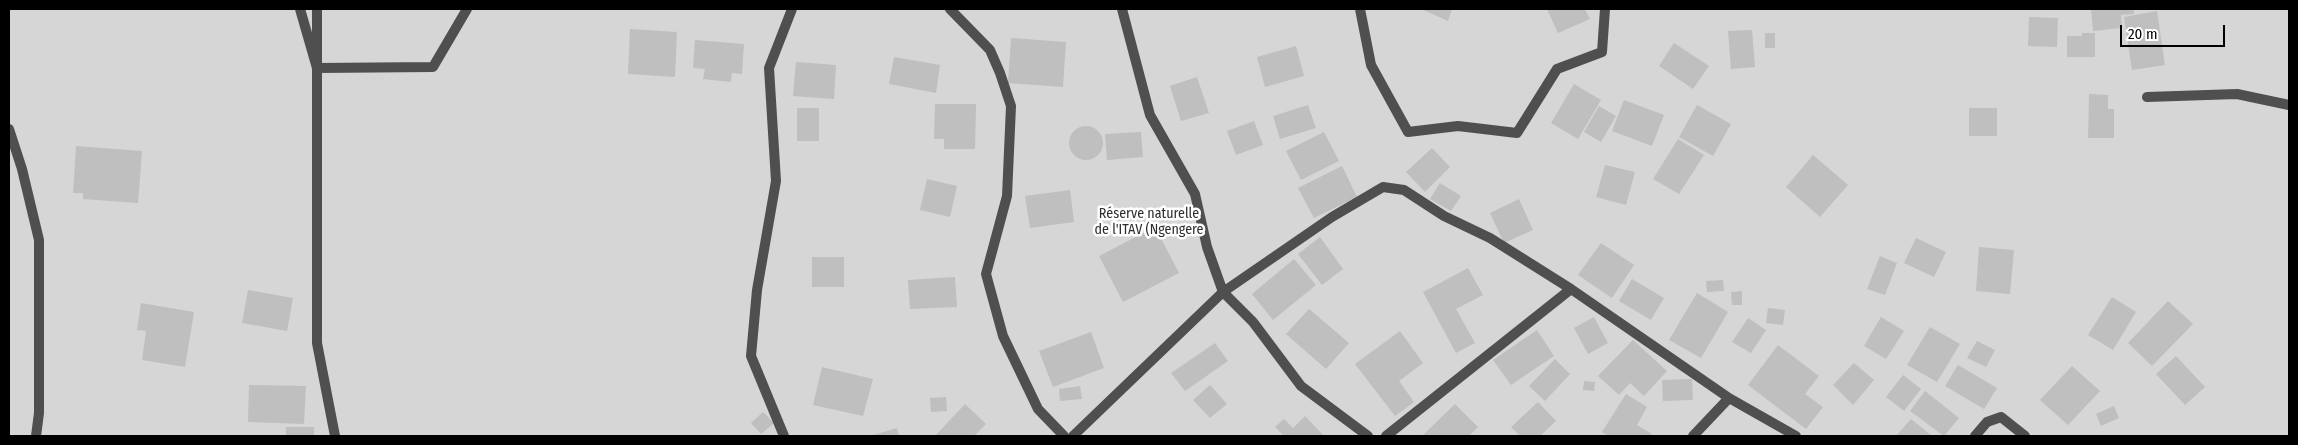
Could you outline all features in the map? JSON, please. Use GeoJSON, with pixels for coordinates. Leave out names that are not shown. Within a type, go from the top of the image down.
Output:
{"type":"FeatureCollection","features":[{"type":"Feature","properties":{"kind":"street"},"geometry":{"type":"LineString","coordinates":[[300,9],[317,68]]}},
{"type":"Feature","properties":{"kind":"street"},"geometry":{"type":"LineString","coordinates":[[317,9],[317,343],[335,436]]}},
{"type":"Feature","properties":{"kind":"street"},"geometry":{"type":"LineString","coordinates":[[317,68],[433,67],[467,9]]}},
{"type":"Feature","properties":{"kind":"street"},"geometry":{"type":"LineString","coordinates":[[784,436],[751,356],[757,290],[776,181],[769,68],[792,9]]}},
{"type":"Feature","properties":{"kind":"street"},"geometry":{"type":"LineString","coordinates":[[950,9],[990,50],[1011,106],[1007,196],[986,274],[1003,336],[1038,410],[1064,436]]}},
{"type":"Feature","properties":{"kind":"street"},"geometry":{"type":"LineString","coordinates":[[1122,9],[1150,114],[1194,194],[1207,247],[1223,292],[1253,322],[1301,386],[1368,436]]}},
{"type":"Feature","properties":{"kind":"street"},"geometry":{"type":"LineString","coordinates":[[1360,9],[1371,65],[1408,132],[1458,126],[1517,133],[1557,69],[1602,52],[1605,9]]}},
{"type":"Feature","properties":{"kind":"street"},"geometry":{"type":"LineString","coordinates":[[2146,97],[2237,94],[2289,105]]}},
{"type":"Feature","properties":{"kind":"street"},"geometry":{"type":"LineString","coordinates":[[9,129],[22,169],[39,240],[39,413],[36,436]]}},
{"type":"Feature","properties":{"kind":"street"},"geometry":{"type":"LineString","coordinates":[[1073,436],[1223,292],[1332,216],[1383,187],[1404,190],[1444,216],[1490,238],[1571,289],[1729,398],[1796,436]]}},
{"type":"Feature","properties":{"kind":"street"},"geometry":{"type":"LineString","coordinates":[[1386,436],[1571,289]]}},
{"type":"Feature","properties":{"kind":"street"},"geometry":{"type":"LineString","coordinates":[[1693,436],[1729,398]]}},
{"type":"Feature","properties":{"kind":"street"},"geometry":{"type":"LineString","coordinates":[[1975,436],[1987,422],[2001,417],[2025,436]]}},
{"type":"Feature","properties":{"kind":"green space","name":"Réserve naturelle de l'ITAV (Ngengere"},"geometry":{"type":"Polygon","coordinates":[[[9,9],[2289,9],[2289,436],[9,436],[9,9]]]}},
{"type":"Feature","properties":{"kind":"building"},"geometry":{"type":"Polygon","coordinates":[[[1421,9],[1452,9],[1448,21],[1421,9]]]}},
{"type":"Feature","properties":{"kind":"building"},"geometry":{"type":"Polygon","coordinates":[[[1547,9],[1585,9],[1590,19],[1558,33],[1547,9]]]}},
{"type":"Feature","properties":{"kind":"building"},"geometry":{"type":"Polygon","coordinates":[[[2091,9],[2134,9],[2134,14],[2121,15],[2122,28],[2093,31],[2091,9]]]}},
{"type":"Feature","properties":{"kind":"building"},"geometry":{"type":"Polygon","coordinates":[[[2157,11],[2165,65],[2132,70],[2124,17],[2157,11]]]}},
{"type":"Feature","properties":{"kind":"building"},"geometry":{"type":"Polygon","coordinates":[[[2029,17],[2058,18],[2057,47],[2028,46],[2029,17]]]}},
{"type":"Feature","properties":{"kind":"building"},"geometry":{"type":"Polygon","coordinates":[[[630,29],[677,32],[675,77],[628,74],[630,29]]]}},
{"type":"Feature","properties":{"kind":"building"},"geometry":{"type":"Polygon","coordinates":[[[1752,30],[1755,67],[1731,69],[1728,31],[1752,30]]]}},
{"type":"Feature","properties":{"kind":"building"},"geometry":{"type":"Polygon","coordinates":[[[1765,33],[1775,33],[1775,48],[1765,48],[1765,33]]]}},
{"type":"Feature","properties":{"kind":"building"},"geometry":{"type":"Polygon","coordinates":[[[2082,33],[2095,33],[2095,57],[2067,57],[2067,36],[2082,36],[2082,33]]]}},
{"type":"Feature","properties":{"kind":"building"},"geometry":{"type":"Polygon","coordinates":[[[1011,38],[1066,42],[1063,87],[1008,83],[1011,38]]]}},
{"type":"Feature","properties":{"kind":"building"},"geometry":{"type":"Polygon","coordinates":[[[695,40],[744,44],[742,74],[732,73],[731,82],[703,79],[705,69],[693,68],[695,40]]]}},
{"type":"Feature","properties":{"kind":"building"},"geometry":{"type":"Polygon","coordinates":[[[1674,43],[1709,66],[1693,89],[1659,66],[1674,43]]]}},
{"type":"Feature","properties":{"kind":"building"},"geometry":{"type":"Polygon","coordinates":[[[1296,46],[1304,76],[1265,87],[1257,57],[1296,46]]]}},
{"type":"Feature","properties":{"kind":"building"},"geometry":{"type":"Polygon","coordinates":[[[894,57],[940,65],[936,93],[889,84],[894,57]]]}},
{"type":"Feature","properties":{"kind":"building"},"geometry":{"type":"Polygon","coordinates":[[[796,62],[836,65],[834,99],[793,96],[796,62]]]}},
{"type":"Feature","properties":{"kind":"building"},"geometry":{"type":"Polygon","coordinates":[[[1197,77],[1209,113],[1181,121],[1170,86],[1197,77]]]}},
{"type":"Feature","properties":{"kind":"building"},"geometry":{"type":"Polygon","coordinates":[[[1574,84],[1601,100],[1578,139],[1551,123],[1574,84]]]}},
{"type":"Feature","properties":{"kind":"building"},"geometry":{"type":"Polygon","coordinates":[[[2089,94],[2108,95],[2108,109],[2114,109],[2114,138],[2088,138],[2089,94]]]}},
{"type":"Feature","properties":{"kind":"building"},"geometry":{"type":"Polygon","coordinates":[[[1624,100],[1664,115],[1652,146],[1612,131],[1624,100]]]}},
{"type":"Feature","properties":{"kind":"building"},"geometry":{"type":"Polygon","coordinates":[[[935,104],[976,104],[975,149],[944,149],[944,139],[934,139],[935,104]]]}},
{"type":"Feature","properties":{"kind":"building"},"geometry":{"type":"Polygon","coordinates":[[[1308,105],[1316,128],[1280,139],[1273,116],[1308,105]]]}},
{"type":"Feature","properties":{"kind":"building"},"geometry":{"type":"Polygon","coordinates":[[[1697,105],[1731,124],[1713,156],[1679,137],[1697,105]]]}},
{"type":"Feature","properties":{"kind":"building"},"geometry":{"type":"Polygon","coordinates":[[[1599,106],[1616,116],[1601,142],[1584,132],[1599,106]]]}},
{"type":"Feature","properties":{"kind":"building"},"geometry":{"type":"Polygon","coordinates":[[[797,108],[819,108],[819,141],[797,141],[797,108]]]}},
{"type":"Feature","properties":{"kind":"building"},"geometry":{"type":"Polygon","coordinates":[[[1969,108],[1997,108],[1997,136],[1969,136],[1969,108]]]}},
{"type":"Feature","properties":{"kind":"building"},"geometry":{"type":"Polygon","coordinates":[[[1254,121],[1263,145],[1236,155],[1227,131],[1254,121]]]}},
{"type":"Feature","properties":{"kind":"building"},"geometry":{"type":"Polygon","coordinates":[[[1086,126],[1093,127],[1098,131],[1102,136],[1102,150],[1098,155],[1093,159],[1086,160],[1079,159],[1074,155],[1070,150],[1069,143],[1070,136],[1074,131],[1079,127],[1086,126]]]}},
{"type":"Feature","properties":{"kind":"building"},"geometry":{"type":"Polygon","coordinates":[[[1141,132],[1143,157],[1107,160],[1105,134],[1141,132]]]}},
{"type":"Feature","properties":{"kind":"building"},"geometry":{"type":"Polygon","coordinates":[[[1324,132],[1339,161],[1301,180],[1286,151],[1324,132]]]}},
{"type":"Feature","properties":{"kind":"building"},"geometry":{"type":"Polygon","coordinates":[[[1678,139],[1704,155],[1679,194],[1653,179],[1678,139]]]}},
{"type":"Feature","properties":{"kind":"building"},"geometry":{"type":"Polygon","coordinates":[[[76,146],[142,151],[138,203],[83,199],[83,193],[73,193],[76,146]]]}},
{"type":"Feature","properties":{"kind":"building"},"geometry":{"type":"Polygon","coordinates":[[[1432,148],[1450,167],[1425,192],[1406,172],[1432,148]]]}},
{"type":"Feature","properties":{"kind":"building"},"geometry":{"type":"Polygon","coordinates":[[[1813,155],[1848,185],[1820,217],[1786,187],[1813,155]]]}},
{"type":"Feature","properties":{"kind":"building"},"geometry":{"type":"Polygon","coordinates":[[[1605,165],[1635,172],[1626,205],[1596,197],[1605,165]]]}},
{"type":"Feature","properties":{"kind":"building"},"geometry":{"type":"Polygon","coordinates":[[[1342,166],[1357,197],[1314,218],[1298,188],[1342,166]]]}},
{"type":"Feature","properties":{"kind":"building"},"geometry":{"type":"Polygon","coordinates":[[[927,179],[957,186],[950,217],[920,210],[927,179]]]}},
{"type":"Feature","properties":{"kind":"building"},"geometry":{"type":"Polygon","coordinates":[[[1440,183],[1461,196],[1451,211],[1430,199],[1440,183]]]}},
{"type":"Feature","properties":{"kind":"building"},"geometry":{"type":"Polygon","coordinates":[[[1070,190],[1074,222],[1030,228],[1025,196],[1070,190]]]}},
{"type":"Feature","properties":{"kind":"building"},"geometry":{"type":"Polygon","coordinates":[[[1519,199],[1533,230],[1504,243],[1490,213],[1519,199]]]}},
{"type":"Feature","properties":{"kind":"building"},"geometry":{"type":"Polygon","coordinates":[[[1155,227],[1179,273],[1123,302],[1099,256],[1155,227]]]}},
{"type":"Feature","properties":{"kind":"building"},"geometry":{"type":"Polygon","coordinates":[[[1320,237],[1343,269],[1322,285],[1298,254],[1320,237]]]}},
{"type":"Feature","properties":{"kind":"building"},"geometry":{"type":"Polygon","coordinates":[[[1916,238],[1946,252],[1934,277],[1904,263],[1916,238]]]}},
{"type":"Feature","properties":{"kind":"building"},"geometry":{"type":"Polygon","coordinates":[[[1601,243],[1634,265],[1612,298],[1578,275],[1601,243]]]}},
{"type":"Feature","properties":{"kind":"building"},"geometry":{"type":"Polygon","coordinates":[[[1979,247],[2014,250],[2010,294],[1976,291],[1979,247]]]}},
{"type":"Feature","properties":{"kind":"building"},"geometry":{"type":"Polygon","coordinates":[[[1880,256],[1897,263],[1885,295],[1867,289],[1880,256]]]}},
{"type":"Feature","properties":{"kind":"building"},"geometry":{"type":"Polygon","coordinates":[[[812,257],[844,257],[844,287],[812,287],[812,257]]]}},
{"type":"Feature","properties":{"kind":"building"},"geometry":{"type":"Polygon","coordinates":[[[1294,259],[1316,285],[1273,320],[1252,294],[1294,259]]]}},
{"type":"Feature","properties":{"kind":"building"},"geometry":{"type":"Polygon","coordinates":[[[1468,268],[1483,295],[1456,309],[1475,343],[1456,353],[1423,292],[1468,268]]]}},
{"type":"Feature","properties":{"kind":"building"},"geometry":{"type":"Polygon","coordinates":[[[955,277],[957,307],[910,309],[908,280],[955,277]]]}},
{"type":"Feature","properties":{"kind":"building"},"geometry":{"type":"Polygon","coordinates":[[[1632,279],[1664,298],[1651,320],[1619,301],[1632,279]]]}},
{"type":"Feature","properties":{"kind":"building"},"geometry":{"type":"Polygon","coordinates":[[[1723,280],[1724,291],[1707,292],[1706,281],[1723,280]]]}},
{"type":"Feature","properties":{"kind":"building"},"geometry":{"type":"Polygon","coordinates":[[[248,290],[293,298],[287,331],[242,323],[248,290]]]}},
{"type":"Feature","properties":{"kind":"building"},"geometry":{"type":"Polygon","coordinates":[[[1742,291],[1742,305],[1732,305],[1731,292],[1742,291]]]}},
{"type":"Feature","properties":{"kind":"building"},"geometry":{"type":"Polygon","coordinates":[[[1697,293],[1728,312],[1701,358],[1669,340],[1697,293]]]}},
{"type":"Feature","properties":{"kind":"building"},"geometry":{"type":"Polygon","coordinates":[[[2112,297],[2136,312],[2113,350],[2088,335],[2112,297]]]}},
{"type":"Feature","properties":{"kind":"building"},"geometry":{"type":"Polygon","coordinates":[[[2168,301],[2193,324],[2152,366],[2128,343],[2168,301]]]}},
{"type":"Feature","properties":{"kind":"building"},"geometry":{"type":"Polygon","coordinates":[[[141,303],[194,312],[185,367],[142,360],[146,331],[137,330],[141,303]]]}},
{"type":"Feature","properties":{"kind":"building"},"geometry":{"type":"Polygon","coordinates":[[[1768,308],[1785,310],[1783,325],[1766,323],[1768,308]]]}},
{"type":"Feature","properties":{"kind":"building"},"geometry":{"type":"Polygon","coordinates":[[[1309,309],[1349,343],[1326,369],[1286,334],[1309,309]]]}},
{"type":"Feature","properties":{"kind":"building"},"geometry":{"type":"Polygon","coordinates":[[[1594,317],[1608,343],[1588,354],[1574,328],[1594,317]]]}},
{"type":"Feature","properties":{"kind":"building"},"geometry":{"type":"Polygon","coordinates":[[[1881,317],[1904,331],[1886,359],[1864,346],[1881,317]]]}},
{"type":"Feature","properties":{"kind":"building"},"geometry":{"type":"Polygon","coordinates":[[[1748,318],[1766,330],[1751,353],[1732,342],[1748,318]]]}},
{"type":"Feature","properties":{"kind":"building"},"geometry":{"type":"Polygon","coordinates":[[[1930,327],[1960,344],[1937,382],[1907,365],[1930,327]]]}},
{"type":"Feature","properties":{"kind":"building"},"geometry":{"type":"Polygon","coordinates":[[[1537,330],[1554,356],[1511,385],[1493,360],[1537,330]]]}},
{"type":"Feature","properties":{"kind":"building"},"geometry":{"type":"Polygon","coordinates":[[[1400,331],[1423,363],[1399,381],[1414,402],[1395,416],[1355,364],[1400,331]]]}},
{"type":"Feature","properties":{"kind":"building"},"geometry":{"type":"Polygon","coordinates":[[[1091,332],[1104,368],[1053,387],[1039,351],[1091,332]]]}},
{"type":"Feature","properties":{"kind":"building"},"geometry":{"type":"Polygon","coordinates":[[[1633,340],[1667,371],[1644,396],[1630,383],[1619,395],[1598,376],[1633,340]]]}},
{"type":"Feature","properties":{"kind":"building"},"geometry":{"type":"Polygon","coordinates":[[[1977,341],[1995,350],[1986,367],[1967,358],[1977,341]]]}},
{"type":"Feature","properties":{"kind":"building"},"geometry":{"type":"Polygon","coordinates":[[[1215,343],[1228,361],[1185,391],[1171,373],[1215,343]]]}},
{"type":"Feature","properties":{"kind":"building"},"geometry":{"type":"Polygon","coordinates":[[[1778,345],[1819,376],[1805,394],[1823,407],[1806,429],[1748,385],[1778,345]]]}},
{"type":"Feature","properties":{"kind":"building"},"geometry":{"type":"Polygon","coordinates":[[[2176,356],[2205,387],[2185,405],[2156,374],[2176,356]]]}},
{"type":"Feature","properties":{"kind":"building"},"geometry":{"type":"Polygon","coordinates":[[[1555,359],[1570,374],[1545,401],[1529,386],[1555,359]]]}},
{"type":"Feature","properties":{"kind":"building"},"geometry":{"type":"Polygon","coordinates":[[[1854,363],[1874,380],[1853,405],[1833,385],[1854,363]]]}},
{"type":"Feature","properties":{"kind":"building"},"geometry":{"type":"Polygon","coordinates":[[[1958,365],[1997,388],[1984,409],[1945,386],[1958,365]]]}},
{"type":"Feature","properties":{"kind":"building"},"geometry":{"type":"Polygon","coordinates":[[[2072,366],[2100,391],[2068,425],[2040,400],[2072,366]]]}},
{"type":"Feature","properties":{"kind":"building"},"geometry":{"type":"Polygon","coordinates":[[[822,367],[873,379],[863,416],[813,405],[822,367]]]}},
{"type":"Feature","properties":{"kind":"building"},"geometry":{"type":"Polygon","coordinates":[[[1903,375],[1921,389],[1904,411],[1886,397],[1903,375]]]}},
{"type":"Feature","properties":{"kind":"building"},"geometry":{"type":"Polygon","coordinates":[[[1692,379],[1693,400],[1663,401],[1662,380],[1692,379]]]}},
{"type":"Feature","properties":{"kind":"building"},"geometry":{"type":"Polygon","coordinates":[[[1584,381],[1595,382],[1594,391],[1583,390],[1584,381]]]}},
{"type":"Feature","properties":{"kind":"building"},"geometry":{"type":"Polygon","coordinates":[[[249,385],[306,386],[304,424],[248,422],[249,385]]]}},
{"type":"Feature","properties":{"kind":"building"},"geometry":{"type":"Polygon","coordinates":[[[1210,385],[1227,404],[1210,418],[1193,400],[1210,385]]]}},
{"type":"Feature","properties":{"kind":"building"},"geometry":{"type":"Polygon","coordinates":[[[1080,386],[1082,399],[1060,401],[1059,389],[1080,386]]]}},
{"type":"Feature","properties":{"kind":"building"},"geometry":{"type":"Polygon","coordinates":[[[1925,391],[1959,418],[1944,436],[1910,411],[1925,391]]]}},
{"type":"Feature","properties":{"kind":"building"},"geometry":{"type":"Polygon","coordinates":[[[1626,394],[1647,407],[1637,425],[1652,434],[1650,436],[1609,436],[1602,432],[1626,394]]]}},
{"type":"Feature","properties":{"kind":"building"},"geometry":{"type":"Polygon","coordinates":[[[946,397],[947,411],[931,412],[930,398],[946,397]]]}},
{"type":"Feature","properties":{"kind":"building"},"geometry":{"type":"Polygon","coordinates":[[[1538,402],[1556,421],[1540,436],[1520,436],[1511,427],[1538,402]]]}},
{"type":"Feature","properties":{"kind":"building"},"geometry":{"type":"Polygon","coordinates":[[[965,404],[986,424],[974,436],[935,436],[965,404]]]}},
{"type":"Feature","properties":{"kind":"building"},"geometry":{"type":"Polygon","coordinates":[[[1455,404],[1478,427],[1469,436],[1422,436],[1455,404]]]}},
{"type":"Feature","properties":{"kind":"building"},"geometry":{"type":"Polygon","coordinates":[[[2114,406],[2119,418],[2101,426],[2096,414],[2114,406]]]}},
{"type":"Feature","properties":{"kind":"building"},"geometry":{"type":"Polygon","coordinates":[[[763,412],[774,423],[761,434],[751,423],[763,412]]]}},
{"type":"Feature","properties":{"kind":"building"},"geometry":{"type":"Polygon","coordinates":[[[1305,416],[1324,436],[1281,436],[1283,435],[1275,427],[1284,419],[1293,428],[1305,416]]]}},
{"type":"Feature","properties":{"kind":"building"},"geometry":{"type":"Polygon","coordinates":[[[1911,419],[1932,436],[1896,436],[1911,419]]]}},
{"type":"Feature","properties":{"kind":"building"},"geometry":{"type":"Polygon","coordinates":[[[286,427],[314,427],[314,436],[286,436],[286,427]]]}},
{"type":"Feature","properties":{"kind":"building"},"geometry":{"type":"Polygon","coordinates":[[[897,428],[899,436],[870,436],[897,428]]]}}]}
